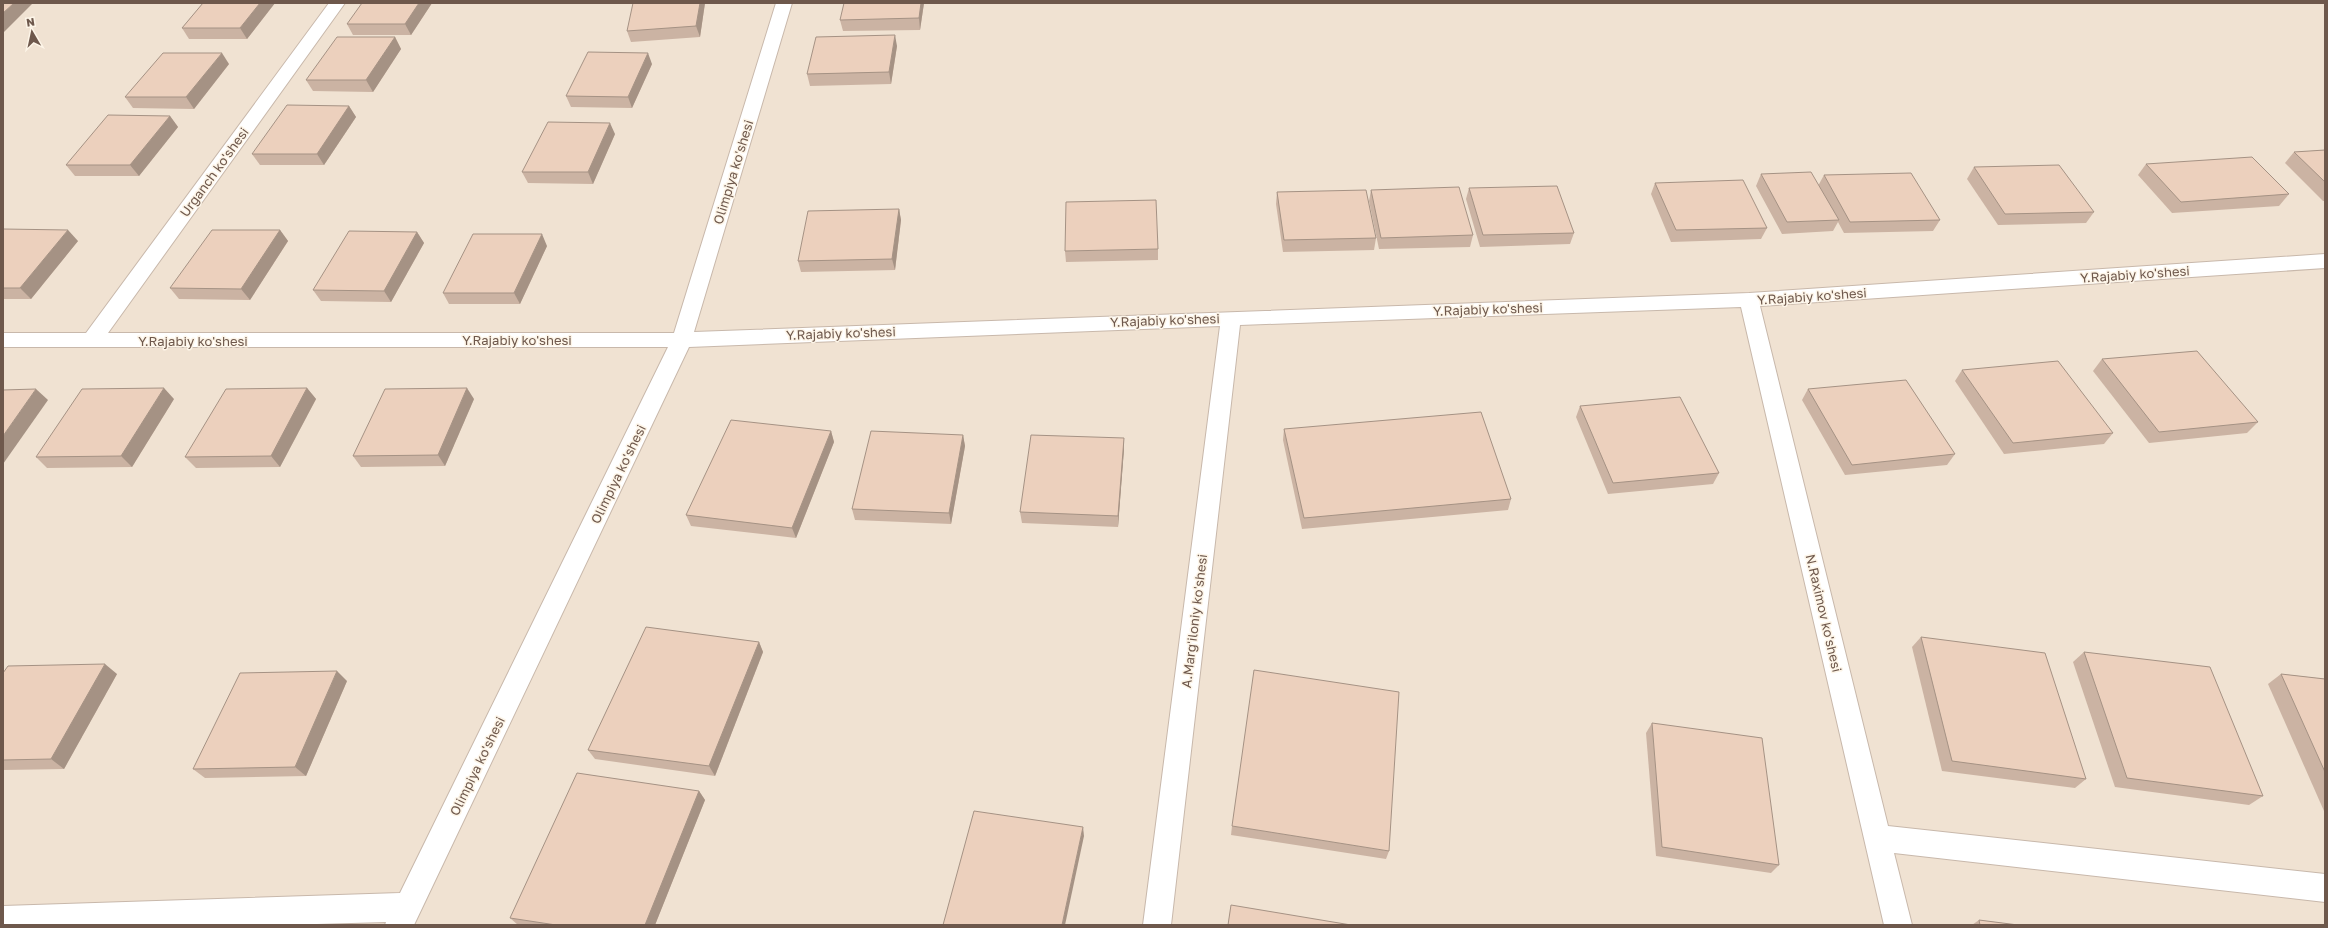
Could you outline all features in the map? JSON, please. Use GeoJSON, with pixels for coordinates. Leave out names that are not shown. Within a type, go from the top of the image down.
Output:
{"type":"FeatureCollection","features":[{"type":"Feature","properties":{"kind":"street","name":"Urganch ko'shesi"},"geometry":{"type":"LineString","coordinates":[[91,341],[337,3]]}},
{"type":"Feature","properties":{"kind":"street","name":"Olimpiya ko'shesi"},"geometry":{"type":"LineString","coordinates":[[404,916],[682,340],[784,3]]}},
{"type":"Feature","properties":{"kind":"street","name":"Y.Rajabiy ko'shesi"},"geometry":{"type":"LineString","coordinates":[[3,340],[682,340],[1231,318],[1749,300],[2325,261]]}},
{"type":"Feature","properties":{"kind":"street","name":"N.Raximov ko'shesi"},"geometry":{"type":"LineString","coordinates":[[1749,300],[1898,925]]}},
{"type":"Feature","properties":{"kind":"street","name":"A.Marg'iloniy ko'shesi"},"geometry":{"type":"LineString","coordinates":[[1156,925],[1231,318]]}},
{"type":"Feature","properties":{"kind":"street"},"geometry":{"type":"LineString","coordinates":[[1878,838],[2325,888]]}},
{"type":"Feature","properties":{"kind":"street"},"geometry":{"type":"LineString","coordinates":[[3,920],[404,916]]}},
{"type":"Feature","properties":{"kind":"shaded area"},"geometry":{"type":"Polygon","coordinates":[[[3,3],[2325,3],[2325,925],[3,925],[3,3]]]}},
{"type":"Feature","properties":{"kind":"building"},"geometry":{"type":"Polygon","coordinates":[[[3,3],[14,3],[3,13],[3,3]]]}},
{"type":"Feature","properties":{"kind":"building"},"geometry":{"type":"Polygon","coordinates":[[[203,3],[260,3],[240,28],[182,28],[203,3]]]}},
{"type":"Feature","properties":{"kind":"building"},"geometry":{"type":"Polygon","coordinates":[[[362,3],[419,3],[405,24],[347,24],[362,3]]]}},
{"type":"Feature","properties":{"kind":"building"},"geometry":{"type":"Polygon","coordinates":[[[633,3],[700,3],[696,26],[627,31],[633,3]]]}},
{"type":"Feature","properties":{"kind":"building"},"geometry":{"type":"Polygon","coordinates":[[[844,3],[921,3],[919,18],[840,20],[844,3]]]}},
{"type":"Feature","properties":{"kind":"building"},"geometry":{"type":"Polygon","coordinates":[[[895,35],[889,72],[807,74],[816,37],[895,35]]]}},
{"type":"Feature","properties":{"kind":"building"},"geometry":{"type":"Polygon","coordinates":[[[337,37],[395,37],[366,80],[306,80],[337,37]]]}},
{"type":"Feature","properties":{"kind":"building"},"geometry":{"type":"Polygon","coordinates":[[[588,52],[648,53],[628,97],[566,96],[588,52]]]}},
{"type":"Feature","properties":{"kind":"building"},"geometry":{"type":"Polygon","coordinates":[[[163,53],[222,53],[186,97],[125,97],[163,53]]]}},
{"type":"Feature","properties":{"kind":"building"},"geometry":{"type":"Polygon","coordinates":[[[287,105],[349,106],[317,154],[252,154],[287,105]]]}},
{"type":"Feature","properties":{"kind":"building"},"geometry":{"type":"Polygon","coordinates":[[[108,115],[170,116],[130,165],[66,165],[108,115]]]}},
{"type":"Feature","properties":{"kind":"building"},"geometry":{"type":"Polygon","coordinates":[[[548,122],[610,123],[588,172],[522,172],[548,122]]]}},
{"type":"Feature","properties":{"kind":"building"},"geometry":{"type":"Polygon","coordinates":[[[2325,150],[2325,182],[2294,152],[2325,150]]]}},
{"type":"Feature","properties":{"kind":"building"},"geometry":{"type":"Polygon","coordinates":[[[2252,157],[2289,194],[2181,202],[2146,164],[2252,157]]]}},
{"type":"Feature","properties":{"kind":"building"},"geometry":{"type":"Polygon","coordinates":[[[2059,165],[2094,212],[2005,214],[1974,167],[2059,165]]]}},
{"type":"Feature","properties":{"kind":"building"},"geometry":{"type":"Polygon","coordinates":[[[1811,172],[1839,220],[1787,222],[1761,174],[1811,172]]]}},
{"type":"Feature","properties":{"kind":"building"},"geometry":{"type":"Polygon","coordinates":[[[1911,173],[1940,220],[1850,222],[1824,175],[1911,173]]]}},
{"type":"Feature","properties":{"kind":"building"},"geometry":{"type":"Polygon","coordinates":[[[1743,180],[1767,228],[1676,230],[1655,183],[1743,180]]]}},
{"type":"Feature","properties":{"kind":"building"},"geometry":{"type":"Polygon","coordinates":[[[1557,186],[1574,233],[1483,235],[1469,188],[1557,186]]]}},
{"type":"Feature","properties":{"kind":"building"},"geometry":{"type":"Polygon","coordinates":[[[1459,187],[1473,235],[1381,238],[1371,190],[1459,187]]]}},
{"type":"Feature","properties":{"kind":"building"},"geometry":{"type":"Polygon","coordinates":[[[1366,190],[1376,238],[1284,240],[1277,192],[1366,190]]]}},
{"type":"Feature","properties":{"kind":"building"},"geometry":{"type":"Polygon","coordinates":[[[1156,200],[1158,249],[1065,251],[1066,202],[1156,200]]]}},
{"type":"Feature","properties":{"kind":"building"},"geometry":{"type":"Polygon","coordinates":[[[899,209],[892,259],[798,261],[808,211],[899,209]]]}},
{"type":"Feature","properties":{"kind":"building"},"geometry":{"type":"Polygon","coordinates":[[[3,229],[68,230],[20,288],[3,288],[3,229]]]}},
{"type":"Feature","properties":{"kind":"building"},"geometry":{"type":"Polygon","coordinates":[[[212,230],[280,230],[241,289],[170,288],[212,230]]]}},
{"type":"Feature","properties":{"kind":"building"},"geometry":{"type":"Polygon","coordinates":[[[349,231],[417,232],[384,291],[313,290],[349,231]]]}},
{"type":"Feature","properties":{"kind":"building"},"geometry":{"type":"Polygon","coordinates":[[[473,234],[542,234],[514,293],[443,293],[473,234]]]}},
{"type":"Feature","properties":{"kind":"building"},"geometry":{"type":"Polygon","coordinates":[[[2197,351],[2258,422],[2159,432],[2102,359],[2197,351]]]}},
{"type":"Feature","properties":{"kind":"building"},"geometry":{"type":"Polygon","coordinates":[[[2058,361],[2113,433],[2013,443],[1962,370],[2058,361]]]}},
{"type":"Feature","properties":{"kind":"building"},"geometry":{"type":"Polygon","coordinates":[[[1906,380],[1955,454],[1852,465],[1808,389],[1906,380]]]}},
{"type":"Feature","properties":{"kind":"building"},"geometry":{"type":"Polygon","coordinates":[[[164,388],[121,456],[36,457],[82,389],[164,388]]]}},
{"type":"Feature","properties":{"kind":"building"},"geometry":{"type":"Polygon","coordinates":[[[307,388],[271,456],[185,457],[226,389],[307,388]]]}},
{"type":"Feature","properties":{"kind":"building"},"geometry":{"type":"Polygon","coordinates":[[[467,388],[438,455],[353,456],[385,389],[467,388]]]}},
{"type":"Feature","properties":{"kind":"building"},"geometry":{"type":"Polygon","coordinates":[[[36,389],[3,436],[3,390],[36,389]]]}},
{"type":"Feature","properties":{"kind":"building"},"geometry":{"type":"Polygon","coordinates":[[[1680,397],[1719,473],[1613,483],[1580,406],[1680,397]]]}},
{"type":"Feature","properties":{"kind":"building"},"geometry":{"type":"Polygon","coordinates":[[[1481,412],[1511,499],[1304,518],[1284,429],[1481,412]]]}},
{"type":"Feature","properties":{"kind":"building"},"geometry":{"type":"Polygon","coordinates":[[[731,420],[831,431],[792,528],[686,515],[731,420]]]}},
{"type":"Feature","properties":{"kind":"building"},"geometry":{"type":"Polygon","coordinates":[[[871,431],[963,435],[949,513],[852,509],[871,431]]]}},
{"type":"Feature","properties":{"kind":"building"},"geometry":{"type":"Polygon","coordinates":[[[1031,435],[1124,438],[1118,516],[1020,512],[1031,435]]]}},
{"type":"Feature","properties":{"kind":"building"},"geometry":{"type":"Polygon","coordinates":[[[646,627],[759,642],[709,766],[588,750],[646,627]]]}},
{"type":"Feature","properties":{"kind":"building"},"geometry":{"type":"Polygon","coordinates":[[[1921,637],[2045,653],[2086,779],[1952,761],[1921,637]]]}},
{"type":"Feature","properties":{"kind":"building"},"geometry":{"type":"Polygon","coordinates":[[[2084,652],[2210,667],[2263,796],[2127,778],[2084,652]]]}},
{"type":"Feature","properties":{"kind":"building"},"geometry":{"type":"Polygon","coordinates":[[[105,664],[51,759],[3,760],[3,673],[8,666],[105,664]]]}},
{"type":"Feature","properties":{"kind":"building"},"geometry":{"type":"Polygon","coordinates":[[[1254,670],[1399,692],[1389,851],[1232,826],[1254,670]]]}},
{"type":"Feature","properties":{"kind":"building"},"geometry":{"type":"Polygon","coordinates":[[[337,671],[295,767],[193,769],[240,673],[337,671]]]}},
{"type":"Feature","properties":{"kind":"building"},"geometry":{"type":"Polygon","coordinates":[[[2281,674],[2325,679],[2325,772],[2281,674]]]}},
{"type":"Feature","properties":{"kind":"building"},"geometry":{"type":"Polygon","coordinates":[[[1652,723],[1762,738],[1779,865],[1662,847],[1652,723]]]}},
{"type":"Feature","properties":{"kind":"building"},"geometry":{"type":"Polygon","coordinates":[[[577,773],[699,791],[645,925],[556,925],[510,918],[577,773]]]}},
{"type":"Feature","properties":{"kind":"building"},"geometry":{"type":"Polygon","coordinates":[[[974,811],[1083,827],[1062,925],[943,925],[974,811]]]}},
{"type":"Feature","properties":{"kind":"building"},"geometry":{"type":"Polygon","coordinates":[[[1231,905],[1351,925],[1228,925],[1231,905]]]}},
{"type":"Feature","properties":{"kind":"building"},"geometry":{"type":"Polygon","coordinates":[[[1979,920],[2018,925],[1980,925],[1979,920]]]}}]}
